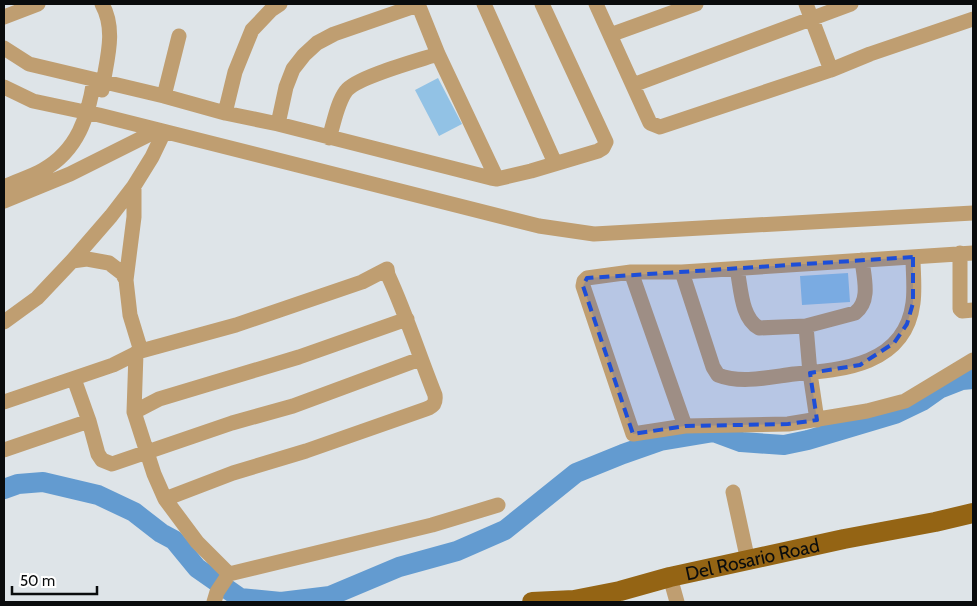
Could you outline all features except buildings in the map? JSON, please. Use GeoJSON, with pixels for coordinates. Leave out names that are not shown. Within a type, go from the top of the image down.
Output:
{"type":"FeatureCollection","features":[{"type":"Feature","properties":{"kind":"main road","name":"Del Rosario Road"},"geometry":{"type":"LineString","coordinates":[[532,602],[575,601],[670,577],[973,513]]}},
{"type":"Feature","properties":{"kind":"street"},"geometry":{"type":"LineString","coordinates":[[4,17],[38,4]]}},
{"type":"Feature","properties":{"kind":"street"},"geometry":{"type":"LineString","coordinates":[[4,187],[43,170],[61,156],[79,135],[93,114],[99,81],[108,61],[110,26],[107,13],[102,4]]}},
{"type":"Feature","properties":{"kind":"street"},"geometry":{"type":"LineString","coordinates":[[225,113],[235,72],[252,30],[271,10],[280,4]]}},
{"type":"Feature","properties":{"kind":"street"},"geometry":{"type":"LineString","coordinates":[[278,124],[286,87],[293,69],[317,43],[334,34],[418,4],[438,54],[496,179]]}},
{"type":"Feature","properties":{"kind":"street"},"geometry":{"type":"LineString","coordinates":[[484,4],[555,163]]}},
{"type":"Feature","properties":{"kind":"street"},"geometry":{"type":"LineString","coordinates":[[4,48],[29,64],[496,179],[598,151],[603,148],[606,142],[542,4]]}},
{"type":"Feature","properties":{"kind":"street"},"geometry":{"type":"LineString","coordinates":[[596,4],[650,123],[660,127],[831,70],[878,51],[973,18]]}},
{"type":"Feature","properties":{"kind":"street"},"geometry":{"type":"LineString","coordinates":[[610,35],[696,4]]}},
{"type":"Feature","properties":{"kind":"street"},"geometry":{"type":"LineString","coordinates":[[633,85],[809,11],[851,4]]}},
{"type":"Feature","properties":{"kind":"street"},"geometry":{"type":"LineString","coordinates":[[809,11],[831,70]]}},
{"type":"Feature","properties":{"kind":"street"},"geometry":{"type":"LineString","coordinates":[[164,96],[179,36]]}},
{"type":"Feature","properties":{"kind":"street"},"geometry":{"type":"LineString","coordinates":[[329,138],[340,104],[349,87],[370,77],[438,54]]}},
{"type":"Feature","properties":{"kind":"street"},"geometry":{"type":"LineString","coordinates":[[4,87],[33,101],[93,114],[539,226],[586,233],[973,213]]}},
{"type":"Feature","properties":{"kind":"street"},"geometry":{"type":"LineString","coordinates":[[4,322],[37,298],[72,262],[111,216],[134,186],[152,157],[161,131]]}},
{"type":"Feature","properties":{"kind":"street"},"geometry":{"type":"LineString","coordinates":[[4,201],[70,174],[161,131]]}},
{"type":"Feature","properties":{"kind":"street"},"geometry":{"type":"LineString","coordinates":[[134,186],[134,218],[126,280],[130,315],[138,352],[134,412],[146,453],[165,499],[197,542],[228,575]]}},
{"type":"Feature","properties":{"kind":"street"},"geometry":{"type":"LineString","coordinates":[[973,310],[962,311],[960,309],[967,253],[737,269],[631,272],[587,278],[583,286],[633,434],[685,426],[788,424],[867,411],[905,401],[973,360]]}},
{"type":"Feature","properties":{"kind":"street"},"geometry":{"type":"LineString","coordinates":[[682,272],[713,367],[718,375],[730,379],[810,373],[860,364],[875,358],[894,343],[907,324],[913,303],[913,257]]}},
{"type":"Feature","properties":{"kind":"street"},"geometry":{"type":"LineString","coordinates":[[72,262],[87,259],[109,263],[122,273],[126,280]]}},
{"type":"Feature","properties":{"kind":"street"},"geometry":{"type":"LineString","coordinates":[[737,269],[746,311],[753,324],[759,328],[806,326],[855,313],[860,309],[866,294],[862,260]]}},
{"type":"Feature","properties":{"kind":"street"},"geometry":{"type":"LineString","coordinates":[[4,402],[113,365],[138,352],[236,325],[362,282],[387,269],[435,395],[436,401],[432,407],[306,451],[233,473],[165,499]]}},
{"type":"Feature","properties":{"kind":"street"},"geometry":{"type":"LineString","coordinates":[[631,272],[685,426]]}},
{"type":"Feature","properties":{"kind":"street"},"geometry":{"type":"LineString","coordinates":[[134,412],[159,399],[299,357],[406,319]]}},
{"type":"Feature","properties":{"kind":"street"},"geometry":{"type":"LineString","coordinates":[[806,326],[817,420]]}},
{"type":"Feature","properties":{"kind":"street"},"geometry":{"type":"LineString","coordinates":[[74,379],[98,454],[102,460],[112,464],[232,423],[293,406],[420,359]]}},
{"type":"Feature","properties":{"kind":"street"},"geometry":{"type":"LineString","coordinates":[[4,450],[89,421]]}},
{"type":"Feature","properties":{"kind":"street"},"geometry":{"type":"LineString","coordinates":[[732,492],[748,561]]}},
{"type":"Feature","properties":{"kind":"street"},"geometry":{"type":"LineString","coordinates":[[216,597],[228,575],[432,525],[498,505]]}},
{"type":"Feature","properties":{"kind":"street"},"geometry":{"type":"LineString","coordinates":[[670,577],[677,602]]}},
{"type":"Feature","properties":{"kind":"highlighted area"},"geometry":{"type":"Polygon","coordinates":[[[913,257],[913,303],[907,324],[894,343],[860,365],[810,373],[817,420],[788,424],[685,426],[633,434],[583,286],[587,278],[913,257]]]}},
{"type":"Feature","properties":{"kind":"shaded area"},"geometry":{"type":"Polygon","coordinates":[[[438,78],[462,124],[439,136],[415,90],[438,78]]]}},
{"type":"Feature","properties":{"kind":"shaded area"},"geometry":{"type":"Polygon","coordinates":[[[848,273],[850,302],[802,305],[800,276],[848,273]]]}},
{"type":"Feature","properties":{"kind":"waterway"},"geometry":{"type":"LineString","coordinates":[[4,489],[18,484],[43,482],[98,495],[134,512],[161,533],[174,540],[197,568],[240,598],[281,602],[330,596],[399,567],[457,551],[505,530],[576,473],[660,441],[714,432],[741,442],[784,445],[808,440],[895,414],[922,401],[939,389],[962,380],[973,379]]}}]}
